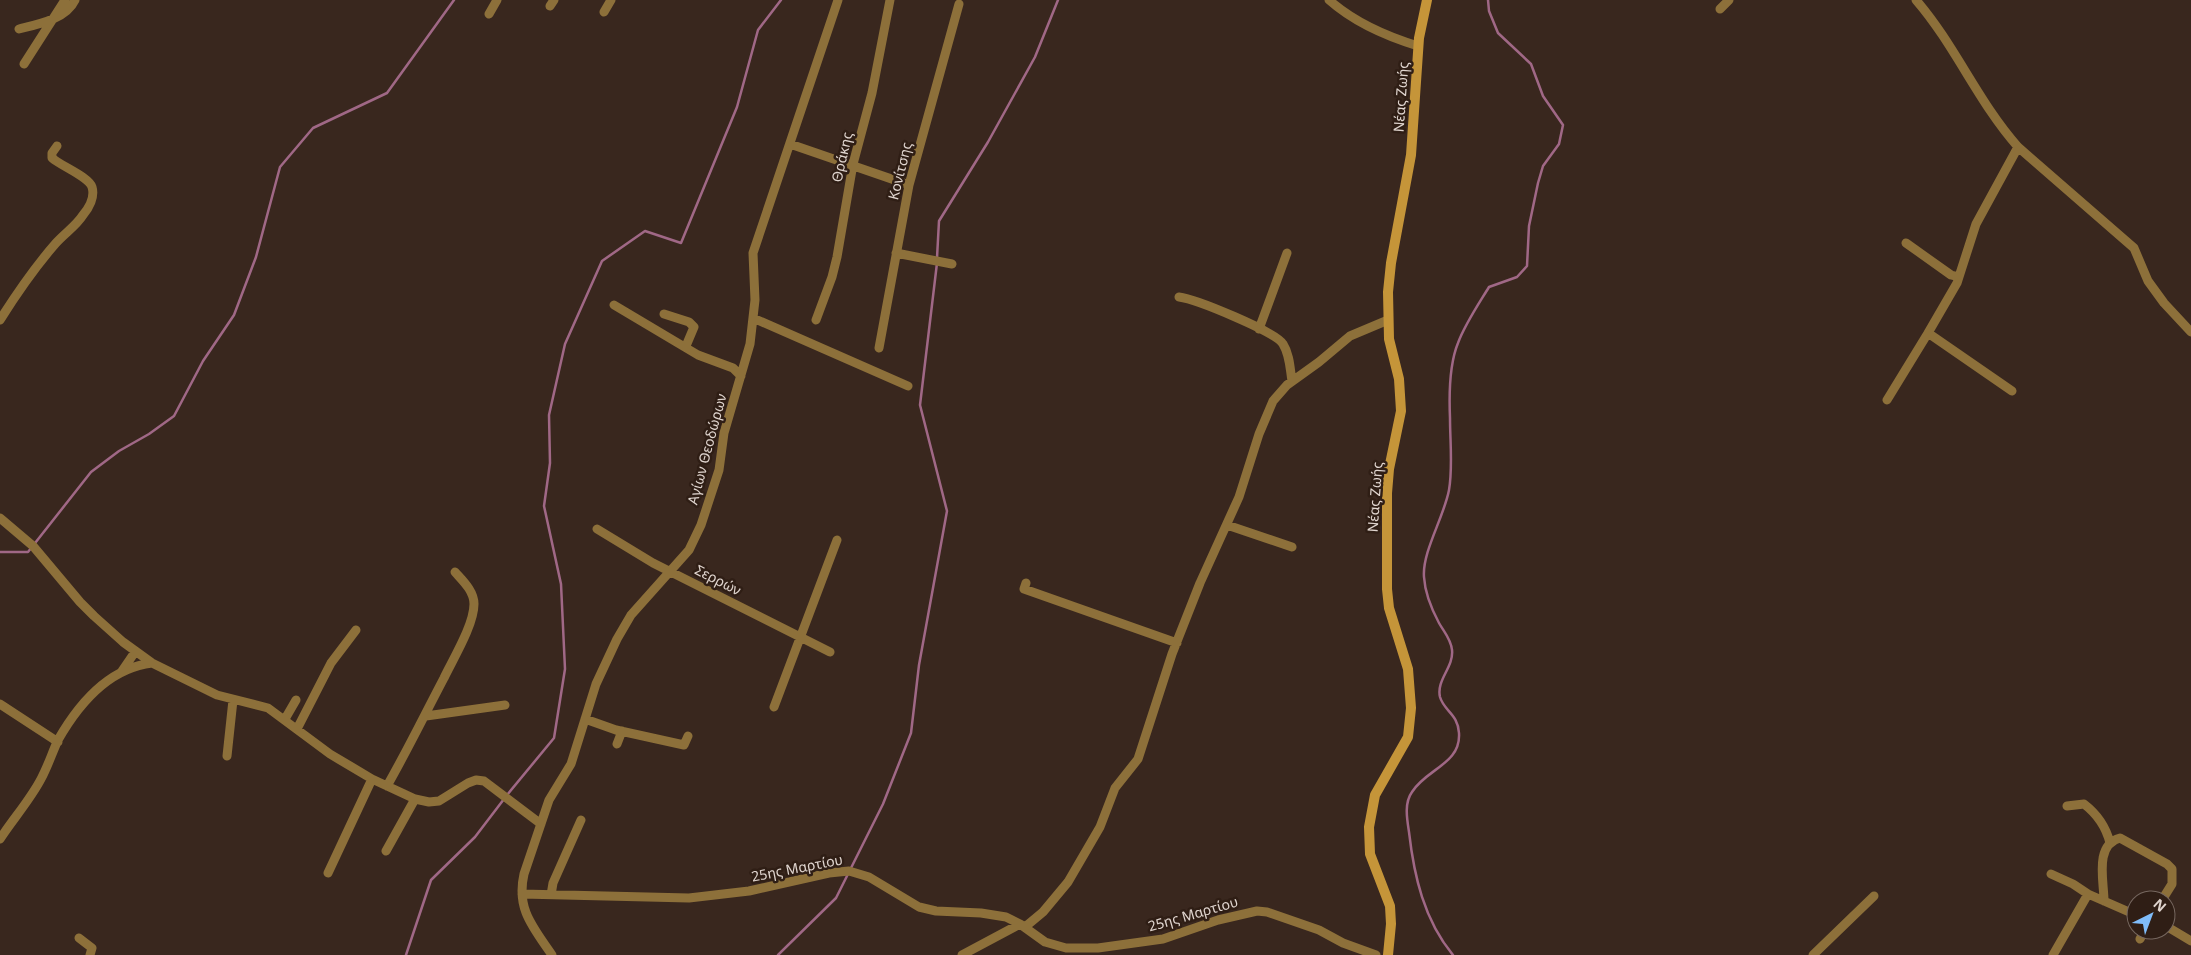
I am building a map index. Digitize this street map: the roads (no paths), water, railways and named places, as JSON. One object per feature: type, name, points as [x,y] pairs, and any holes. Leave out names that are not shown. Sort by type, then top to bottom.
[{"type":"street","points":[[24,64],[65,0]]},
{"type":"street","points":[[19,29],[64,14],[76,0]]},
{"type":"street","points":[[489,14],[497,0]]},
{"type":"street","points":[[604,12],[611,0]]},
{"type":"street","name":"Αγίων Θεοδώρων","points":[[552,955],[523,908],[524,874],[549,800],[571,764],[596,684],[624,626],[689,550],[701,525],[719,470],[724,433],[750,344],[756,290],[753,253],[838,0]]},
{"type":"street","name":"Θράκης","points":[[816,320],[835,264],[853,164],[872,93],[890,0]]},
{"type":"street","points":[[1329,0],[1364,25],[1418,46]]},
{"type":"street","name":"Νέας Ζωής","points":[[1388,955],[1391,924],[1390,906],[1370,854],[1369,826],[1375,795],[1408,737],[1411,708],[1408,669],[1389,608],[1387,589],[1387,494],[1389,469],[1402,411],[1400,387],[1388,320],[1391,263],[1411,155],[1418,46],[1427,0]]},
{"type":"street","points":[[1720,8],[1730,0]]},
{"type":"street","points":[[1916,0],[1942,33],[1997,121],[2018,147],[2134,248],[2148,280],[2191,332]]},
{"type":"street","name":"Κονίτσης","points":[[879,348],[909,185],[959,4]]},
{"type":"street","points":[[790,144],[853,164],[909,185]]},
{"type":"street","points":[[0,320],[31,274],[84,215],[91,202],[93,194],[92,185],[86,179],[52,158],[52,153],[58,146]]},
{"type":"street","points":[[1887,400],[1928,333],[1959,277],[1976,224],[2018,147]]},
{"type":"street","points":[[1906,243],[1951,275],[1959,277]]},
{"type":"street","points":[[1259,329],[1287,252]]},
{"type":"street","points":[[896,253],[952,264]]},
{"type":"street","points":[[1179,297],[1189,298],[1274,335],[1282,342],[1288,354],[1292,381]]},
{"type":"street","points":[[614,305],[686,346],[698,355],[733,368],[742,376]]},
{"type":"street","points":[[664,314],[683,320],[694,327],[686,346]]},
{"type":"street","points":[[753,318],[908,386]]},
{"type":"street","points":[[962,955],[1023,926],[1042,912],[1068,882],[1100,827],[1115,788],[1138,758],[1177,643],[1200,583],[1239,497],[1267,413],[1279,392],[1350,336],[1388,320]]},
{"type":"street","points":[[1928,333],[2012,391]]},
{"type":"street","points":[[0,518],[33,546],[80,602],[135,652],[152,663],[204,689],[233,700],[268,708],[330,754],[372,779],[415,799],[439,802],[468,783],[476,780],[484,781],[541,824]]},
{"type":"street","points":[[1227,525],[1292,547]]},
{"type":"street","name":"Σερρών","points":[[597,528],[633,552],[670,572],[830,652]]},
{"type":"street","points":[[774,707],[838,540]]},
{"type":"street","points":[[388,786],[426,716],[474,611],[474,601],[471,593],[455,572]]},
{"type":"street","points":[[1026,583],[1024,589],[1177,643]]},
{"type":"street","points":[[297,729],[331,663],[356,630]]},
{"type":"street","points":[[0,839],[41,779],[58,742],[83,704],[97,690],[122,671],[135,652]]},
{"type":"street","points":[[122,671],[152,663]]},
{"type":"street","points":[[227,756],[233,700]]},
{"type":"street","points":[[285,719],[296,700]]},
{"type":"street","points":[[0,704],[58,742]]},
{"type":"street","points":[[426,716],[505,706]]},
{"type":"street","points":[[585,719],[622,731],[684,745],[688,736]]},
{"type":"street","points":[[617,744],[622,731]]},
{"type":"street","points":[[328,873],[372,779]]},
{"type":"street","points":[[386,851],[415,799]]},
{"type":"street","points":[[2067,806],[2084,804],[2088,807],[2104,825],[2110,843]]},
{"type":"street","points":[[551,895],[554,883],[580,820]]},
{"type":"street","points":[[2104,901],[2103,856],[2110,843],[2120,838],[2167,864],[2172,869],[2172,884],[2168,890]]},
{"type":"street","name":"25ης Μαρτίου","points":[[522,894],[697,898],[749,891],[829,873],[850,871],[869,877],[919,907],[936,911],[994,914],[1023,926],[1045,942],[1066,948],[1098,948],[1164,939],[1218,920],[1257,911],[1267,912],[1319,930],[1376,955]]},
{"type":"street","points":[[2051,874],[2073,884],[2088,894],[2126,911]]},
{"type":"street","points":[[2053,955],[2088,894]]},
{"type":"street","points":[[1813,955],[1874,896]]},
{"type":"street","points":[[2176,932],[2191,941]]},
{"type":"street","points":[[79,938],[92,948],[90,955]]},
{"type":"waterway","points":[[0,552],[28,552],[91,472],[119,451],[149,434],[174,416],[203,361],[234,315],[256,257],[280,167],[313,128],[387,93],[454,0]]},
{"type":"waterway","points":[[507,795],[554,738],[565,669],[561,584],[544,506],[550,463],[549,415],[565,344],[602,261],[645,231],[681,243],[737,107],[758,30],[781,0]]},
{"type":"waterway","points":[[937,258],[939,221],[988,142],[1035,57],[1058,0]]},
{"type":"waterway","points":[[1453,955],[1435,927],[1422,897],[1417,881],[1407,817],[1409,796],[1418,784],[1449,759],[1458,743],[1459,733],[1454,717],[1440,697],[1440,685],[1450,662],[1452,650],[1449,639],[1433,612],[1429,601],[1424,567],[1449,490],[1451,463],[1450,390],[1451,370],[1455,352],[1464,329],[1489,287],[1517,277],[1527,266],[1529,226],[1538,183],[1543,166],[1559,144],[1563,125],[1543,96],[1531,64],[1498,33],[1489,11],[1488,0]]},
{"type":"waterway","points":[[778,955],[836,898],[883,804],[911,733],[919,665],[947,511],[920,405],[937,263]]},
{"type":"waterway","points":[[406,955],[431,880],[475,837],[504,799]]}]
